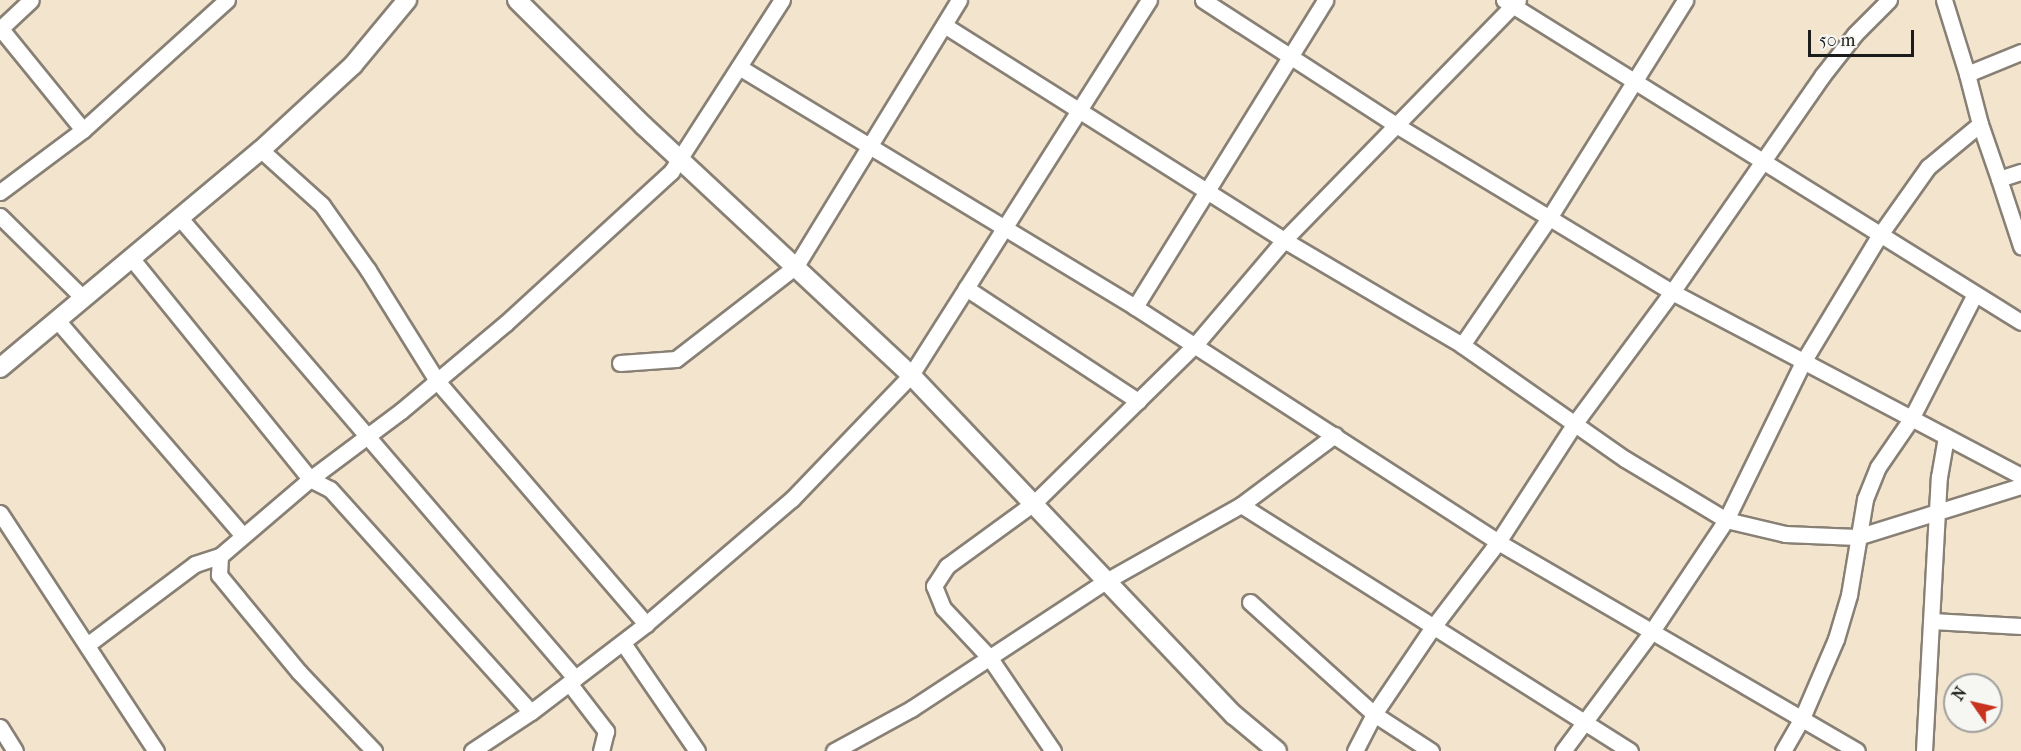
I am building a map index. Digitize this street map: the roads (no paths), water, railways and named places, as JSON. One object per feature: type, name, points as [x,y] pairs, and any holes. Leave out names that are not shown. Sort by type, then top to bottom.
[{"type":"street","points":[[31,0],[0,29],[83,130]]},
{"type":"street","points":[[0,192],[83,130],[227,0]]},
{"type":"street","points":[[0,368],[82,297],[132,259],[261,150],[353,65],[407,0]]},
{"type":"street","points":[[518,0],[680,160],[911,375],[1035,502],[1106,581],[1234,715],[1277,751]]},
{"type":"street","points":[[87,645],[195,564],[220,556],[310,478],[437,381],[613,227],[680,160],[782,0]]},
{"type":"street","points":[[620,363],[676,359],[796,266],[870,150],[959,0]]},
{"type":"street","points":[[472,751],[531,712],[623,643],[792,499],[911,375],[1077,110],[1149,0]]},
{"type":"street","points":[[1203,0],[1396,125],[1672,292],[2021,477]]},
{"type":"street","points":[[1135,307],[1292,57],[1325,0]]},
{"type":"street","points":[[1462,345],[1549,218],[1684,0]]},
{"type":"street","points":[[1355,751],[1374,714],[1433,627],[1498,542],[1575,423],[1672,292],[1873,5],[1889,0]]},
{"type":"street","points":[[1944,0],[1980,124],[2021,246]]},
{"type":"street","points":[[1053,751],[989,657],[943,608],[934,586],[947,566],[1035,502],[1195,345],[1284,240],[1512,2],[1634,82],[1766,160],[1879,236],[2021,322]]},
{"type":"street","points":[[944,25],[1284,240],[1462,345],[1662,483],[1726,520],[1785,534],[1857,537],[2021,486]]},
{"type":"street","points":[[1967,74],[2021,52]]},
{"type":"street","points":[[739,67],[870,150],[1005,227],[1135,307],[1498,542],[1857,751]]},
{"type":"street","points":[[1563,751],[1652,631],[1726,520],[1803,362],[1879,236],[1928,167],[1980,124]]},
{"type":"street","points":[[261,150],[321,205],[368,270],[437,381],[646,624]]},
{"type":"street","points":[[1998,179],[2021,172]]},
{"type":"street","points":[[0,216],[82,297]]},
{"type":"street","points":[[179,217],[572,681],[606,731],[601,751]]},
{"type":"street","points":[[132,259],[310,478],[330,489],[531,712]]},
{"type":"street","points":[[966,288],[1138,401]]},
{"type":"street","points":[[1782,751],[1802,718],[1836,639],[1849,595],[1865,499],[1878,467],[1911,419],[1975,294]]},
{"type":"street","points":[[56,320],[243,536]]},
{"type":"street","points":[[834,751],[910,709],[1106,581],[1240,505],[1335,435]]},
{"type":"street","points":[[1924,751],[1946,437]]},
{"type":"street","points":[[1240,505],[1630,751]]},
{"type":"street","points":[[0,513],[156,751]]},
{"type":"street","points":[[220,556],[219,574],[299,672],[374,751]]},
{"type":"street","points":[[1250,602],[1374,714],[1431,751]]},
{"type":"street","points":[[1932,621],[2021,626]]},
{"type":"street","points":[[623,643],[697,751]]},
{"type":"street","points":[[0,727],[15,751]]}]
